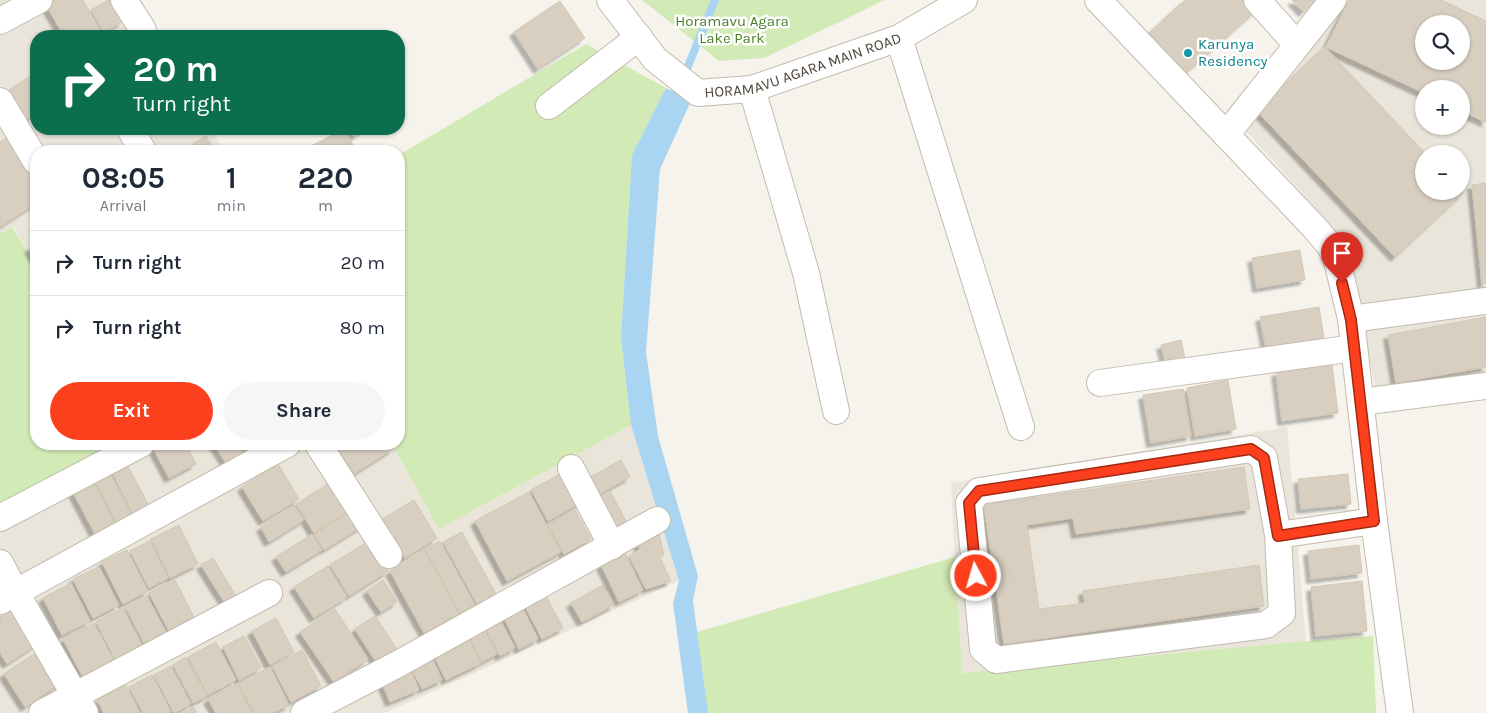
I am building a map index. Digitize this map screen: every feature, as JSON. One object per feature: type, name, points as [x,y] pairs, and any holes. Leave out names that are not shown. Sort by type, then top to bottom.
[{"type":"street","points":[[0,21],[39,0]]},
{"type":"street","points":[[124,0],[143,30]]},
{"type":"street","name":"HORAMAVU AGARA MAIN ROAD","points":[[610,0],[655,59],[689,86],[752,89],[899,38],[964,0]]},
{"type":"street","points":[[1098,0],[1314,227],[1330,247],[1338,265],[1351,320],[1374,521],[1400,713]]},
{"type":"street","points":[[1256,0],[1290,37]]},
{"type":"street","points":[[1226,135],[1333,0]]},
{"type":"street","points":[[548,106],[638,37]]},
{"type":"street","points":[[899,38],[1021,427]]},
{"type":"street","points":[[752,89],[806,273],[836,411]]},
{"type":"street","points":[[0,101],[30,151]]},
{"type":"street","points":[[1351,320],[1486,301]]},
{"type":"street","points":[[1100,383],[1354,348]]},
{"type":"street","points":[[1361,402],[1486,386]]},
{"type":"street","points":[[1251,449],[1264,458],[1278,536],[1282,614],[1266,625],[996,660],[983,649],[969,503],[979,491],[1251,449]]},
{"type":"street","points":[[0,518],[129,450]]},
{"type":"street","points":[[8,597],[276,450]]},
{"type":"street","points":[[322,450],[389,555]]},
{"type":"street","points":[[571,468],[612,546]]},
{"type":"street","points":[[304,713],[398,664],[657,520]]},
{"type":"street","points":[[1278,536],[1374,521]]},
{"type":"street","points":[[0,563],[8,597],[80,704]]},
{"type":"street","points":[[42,713],[80,704],[269,593]]},
{"type":"shaded area","points":[[0,0],[127,0],[147,30],[30,30],[30,135],[214,135],[221,145],[30,145],[30,257],[13,227],[0,234]]},
{"type":"shaded area","points":[[1318,0],[1486,0],[1486,396],[1379,410],[1349,245],[1227,110]]},
{"type":"shaded area","points":[[631,425],[679,581],[385,713],[0,713],[0,513],[110,450],[395,450],[439,529]]},
{"type":"shaded area","points":[[1287,427],[1306,641],[961,673],[951,483]]},
{"type":"green space","name":"Horamavu Agara Lake Park","points":[[642,0],[885,0],[764,58],[719,61]]},
{"type":"green space","points":[[586,44],[666,88],[632,156],[621,338],[631,425],[439,529],[395,450],[405,450],[405,151]]},
{"type":"green space","points":[[12,227],[30,257],[30,450],[110,450],[0,513],[0,234]]},
{"type":"green space","points":[[955,557],[962,673],[1373,636],[1376,713],[707,713],[697,632]]},
{"type":"water","points":[[666,88],[691,101],[660,169],[646,352],[658,436],[698,576],[693,601],[708,713],[688,713],[673,603],[679,581],[631,425],[621,338],[632,155]]},
{"type":"building","points":[[54,0],[83,0],[100,30],[61,30],[46,5]]},
{"type":"building","points":[[111,0],[123,21],[109,30],[102,30],[91,10]]},
{"type":"building","name":"Karunya Residency","points":[[1185,0],[1249,0],[1258,9],[1186,73],[1149,33]]},
{"type":"building","points":[[1292,0],[1316,0],[1303,12]]},
{"type":"building","points":[[1349,0],[1441,0],[1486,21],[1486,122],[1470,115],[1470,80],[1415,80],[1415,89],[1326,47]]},
{"type":"building","points":[[560,1],[585,38],[538,69],[514,32]]},
{"type":"building","points":[[1325,47],[1418,145],[1415,145],[1415,200],[1456,200],[1395,257],[1257,111]]},
{"type":"building","points":[[30,77],[30,117],[27,119],[9,90]]},
{"type":"building","points":[[333,135],[348,135],[353,145],[313,145]]},
{"type":"building","points":[[206,136],[211,145],[192,145]]},
{"type":"building","points":[[8,137],[30,171],[30,207],[0,227],[0,142]]},
{"type":"building","points":[[1486,183],[1486,283],[1482,284],[1472,185]]},
{"type":"building","points":[[1300,250],[1305,280],[1257,288],[1252,258]]},
{"type":"building","points":[[1319,307],[1324,338],[1266,348],[1260,317]]},
{"type":"building","points":[[1486,317],[1486,367],[1396,383],[1388,335]]},
{"type":"building","points":[[1181,340],[1186,363],[1167,368],[1161,345]]},
{"type":"building","points":[[1332,364],[1338,413],[1282,421],[1276,372]]},
{"type":"building","points":[[1228,380],[1236,429],[1195,436],[1187,388]]},
{"type":"building","points":[[1183,389],[1191,436],[1151,443],[1143,395]]},
{"type":"building","points":[[154,450],[189,450],[196,464],[169,478]]},
{"type":"building","points":[[218,450],[241,450],[243,453],[226,463]]},
{"type":"building","points":[[339,450],[391,450],[354,474]]},
{"type":"building","points":[[621,460],[630,477],[594,497],[585,480]]},
{"type":"building","points":[[127,464],[149,506],[133,514],[112,472]]},
{"type":"building","points":[[278,464],[299,499],[263,521],[242,487]]},
{"type":"building","points":[[1244,467],[1250,509],[1076,534],[1073,518],[1027,525],[1039,609],[1085,603],[1083,591],[1259,565],[1264,606],[1004,644],[984,505]]},
{"type":"building","points":[[567,470],[584,501],[548,521],[531,490]]},
{"type":"building","points":[[110,473],[132,515],[117,523],[95,481]]},
{"type":"building","points":[[1348,474],[1351,504],[1301,509],[1298,479]]},
{"type":"building","points":[[336,479],[354,508],[314,533],[296,504]]},
{"type":"building","points":[[94,482],[115,523],[95,534],[73,492]]},
{"type":"building","points":[[610,491],[626,521],[609,530],[593,500]]},
{"type":"building","points":[[529,492],[561,552],[507,581],[475,521]]},
{"type":"building","points":[[414,500],[437,538],[405,558],[381,520]]},
{"type":"building","points":[[295,506],[304,520],[269,542],[261,527]]},
{"type":"building","points":[[354,509],[364,525],[324,550],[314,534]]},
{"type":"building","points":[[575,510],[591,539],[564,554],[548,525]]},
{"type":"building","points":[[179,525],[198,564],[170,578],[151,539]]},
{"type":"building","points":[[462,532],[496,594],[477,604],[443,542]]},
{"type":"building","points":[[659,533],[664,555],[660,558],[671,581],[646,589],[629,556],[640,549],[638,544]]},
{"type":"building","points":[[312,534],[322,550],[286,572],[276,557]]},
{"type":"building","points":[[150,541],[168,578],[149,588],[130,551]]},
{"type":"building","points":[[369,541],[388,571],[349,596],[330,565]]},
{"type":"building","points":[[440,541],[475,605],[460,613],[425,549]]},
{"type":"building","points":[[1359,545],[1362,573],[1311,579],[1308,551]]},
{"type":"building","points":[[127,550],[148,591],[123,604],[102,562]]},
{"type":"building","points":[[425,551],[459,614],[424,633],[390,571]]},
{"type":"building","points":[[625,553],[643,590],[619,602],[601,565]]},
{"type":"building","points":[[213,558],[236,596],[225,603],[201,565]]},
{"type":"building","points":[[328,566],[347,597],[314,618],[294,587]]},
{"type":"building","points":[[99,567],[119,605],[93,618],[73,579]]},
{"type":"building","points":[[175,580],[194,617],[169,631],[149,593]]},
{"type":"building","points":[[383,580],[397,602],[381,612],[367,591]]},
{"type":"building","points":[[1362,581],[1367,631],[1316,636],[1311,587]]},
{"type":"building","points":[[71,583],[90,621],[62,635],[43,598]]},
{"type":"building","points":[[603,585],[614,605],[582,622],[571,603]]},
{"type":"building","points":[[545,594],[563,628],[542,639],[524,604]]},
{"type":"building","points":[[147,596],[166,632],[144,643],[125,607]]},
{"type":"building","points":[[522,607],[538,639],[519,649],[503,616]]},
{"type":"building","points":[[123,608],[143,647],[116,661],[96,622]]},
{"type":"building","points":[[12,609],[36,645],[7,664],[0,653],[0,617]]},
{"type":"building","points":[[335,609],[368,659],[334,682],[300,632]]},
{"type":"building","points":[[375,616],[397,649],[376,662],[355,629]]},
{"type":"building","points":[[276,618],[294,652],[270,665],[252,631]]},
{"type":"building","points":[[500,619],[515,648],[500,656],[485,627]]},
{"type":"building","points":[[94,623],[114,661],[83,677],[63,639]]},
{"type":"building","points":[[484,628],[497,654],[482,662],[469,636]]},
{"type":"building","points":[[244,636],[261,668],[239,680],[223,647]]},
{"type":"building","points":[[469,639],[481,663],[446,680],[434,656]]},
{"type":"building","points":[[216,642],[236,680],[208,695],[188,657]]},
{"type":"building","points":[[40,650],[62,682],[25,707],[4,674]]},
{"type":"building","points":[[302,650],[321,686],[291,702],[272,666]]},
{"type":"building","points":[[186,657],[207,696],[193,703],[173,665]]},
{"type":"building","points":[[432,658],[442,680],[422,689],[411,667]]},
{"type":"building","points":[[171,666],[191,704],[174,713],[154,675]]},
{"type":"building","points":[[270,667],[289,705],[273,713],[254,713],[238,683]]},
{"type":"building","points":[[410,668],[419,690],[390,702],[382,683]]},
{"type":"building","points":[[152,675],[171,712],[169,713],[143,713],[129,687]]},
{"type":"building","points":[[237,684],[252,713],[216,713],[208,699]]},
{"type":"building","points":[[126,685],[140,713],[104,713],[97,700]]},
{"type":"building","points":[[194,707],[197,713],[182,713]]},
{"type":"waterway","points":[[673,103],[715,0]]},
{"type":"place","name":"Karunya Residency","points":[[1188,53]]},
{"type":"route","points":[[976,576],[969,503],[979,491],[1251,449],[1264,458],[1278,536],[1374,521],[1351,320],[1342,283]]}]
